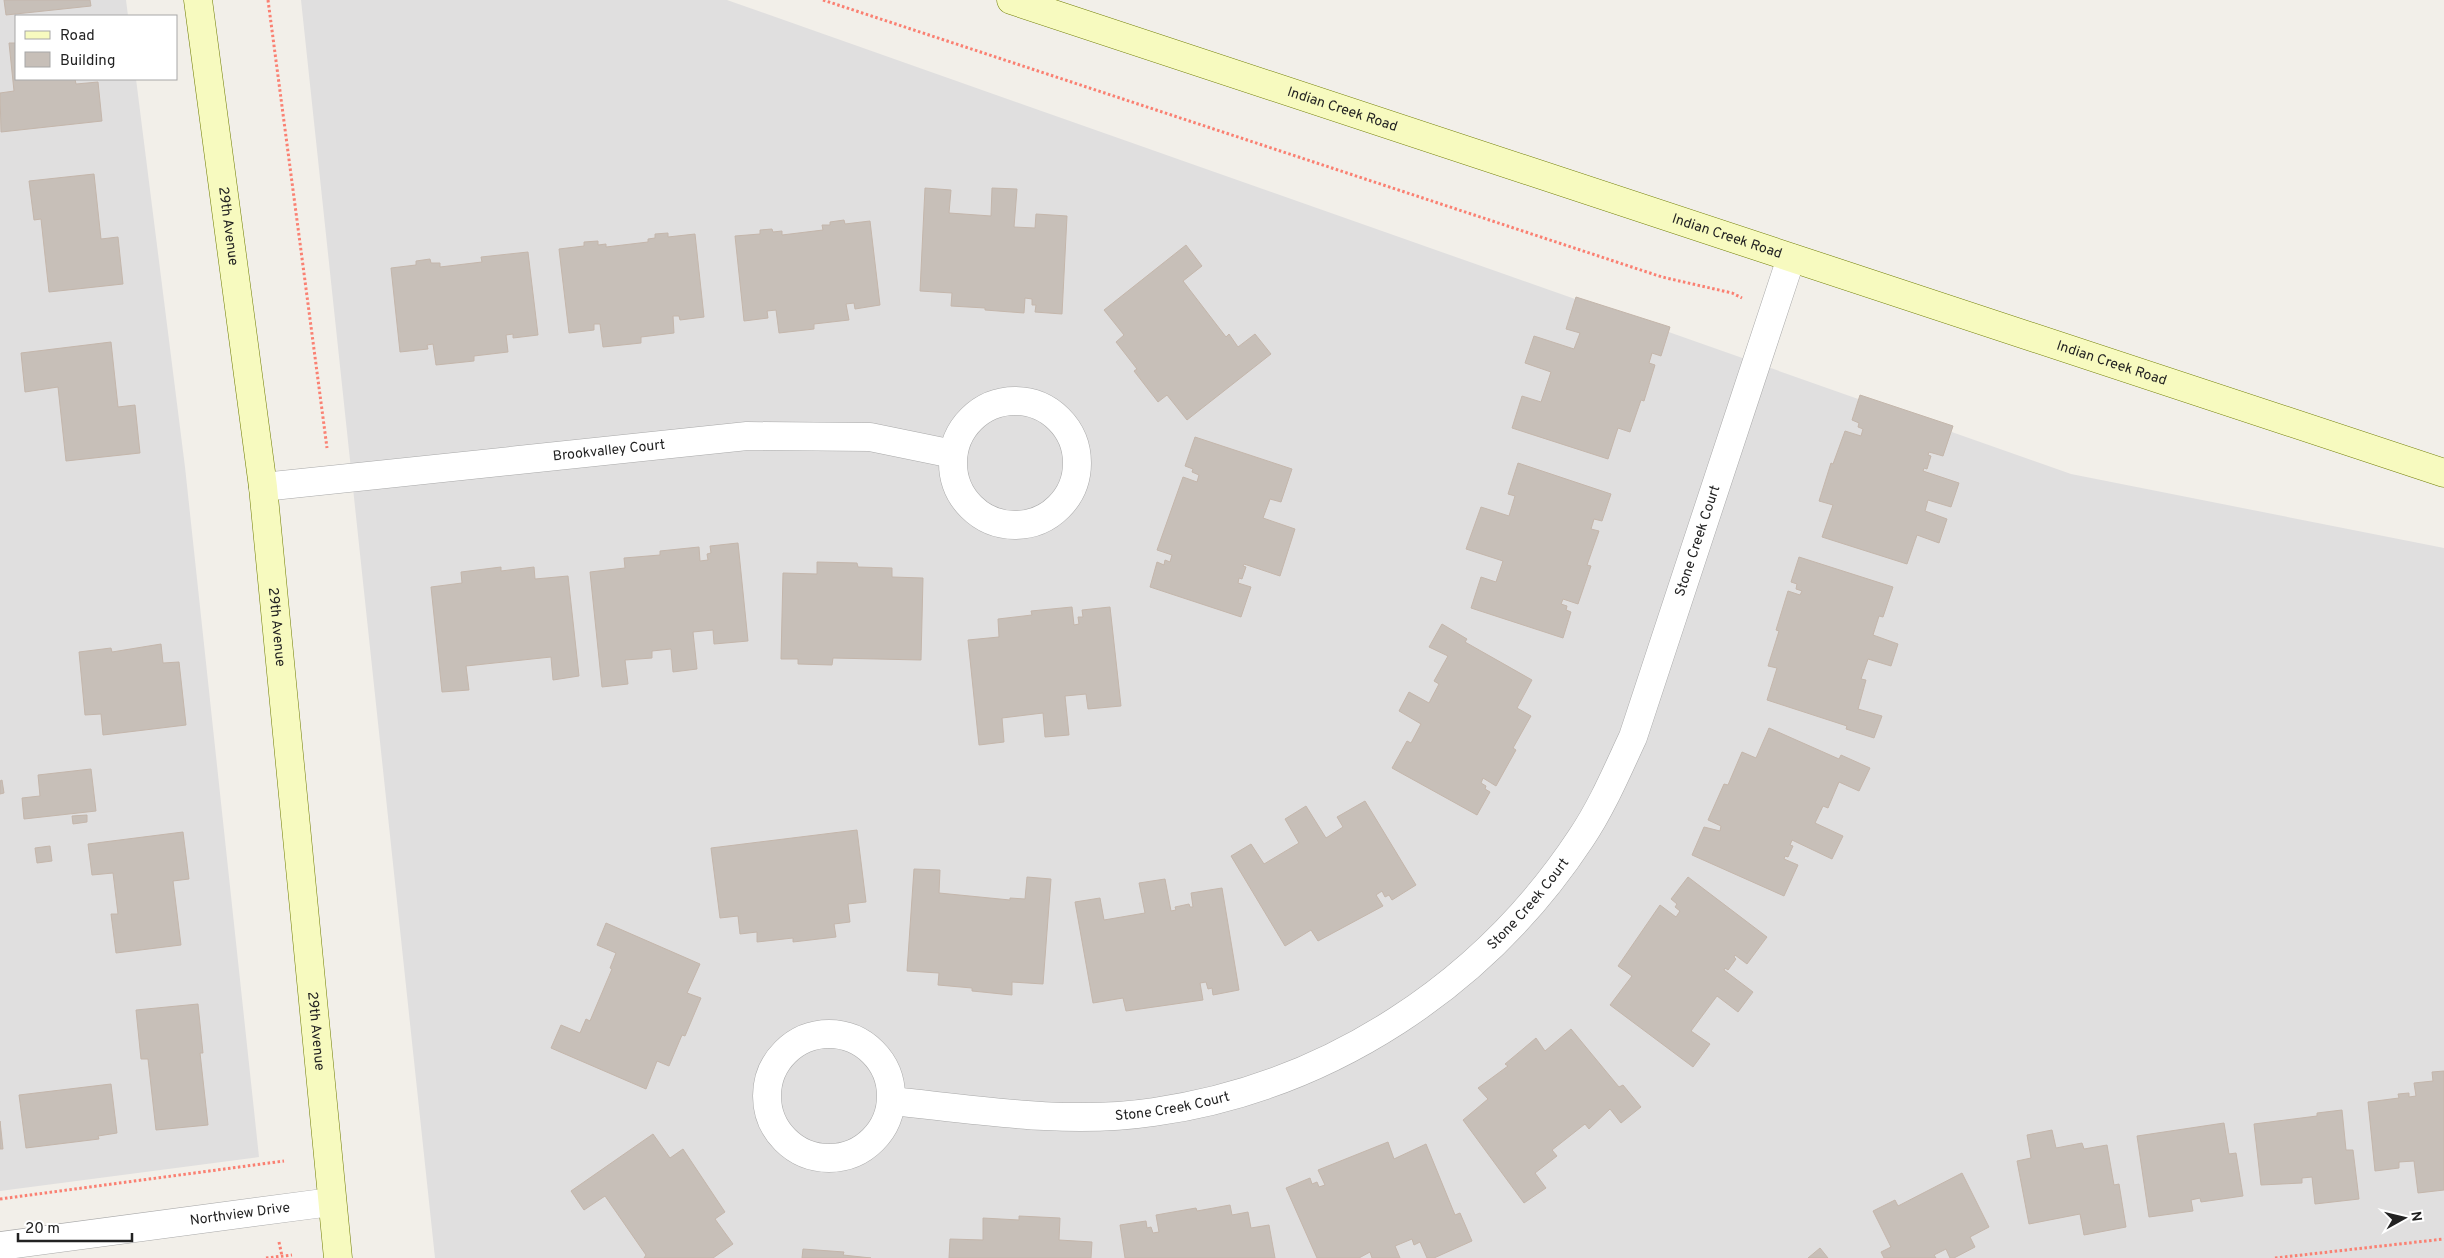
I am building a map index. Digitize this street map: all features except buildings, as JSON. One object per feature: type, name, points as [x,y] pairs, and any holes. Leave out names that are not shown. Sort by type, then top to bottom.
[{"type":"street","name":"29th Avenue","points":[[198,0],[263,487],[331,1202],[338,1258]]},
{"type":"street","name":"Indian Creek Road","points":[[1011,0],[2444,473]]},
{"type":"street","name":"Stone Creek Court","points":[[892,1101],[1027,1115],[1089,1117],[1152,1113],[1216,1100],[1280,1080],[1347,1052],[1410,1014],[1463,972],[1506,932],[1549,883],[1582,836],[1609,788],[1633,738],[1791,258]]},
{"type":"street","points":[[1007,401],[1027,402],[1046,409],[1062,421],[1072,438],[1077,458],[1075,478],[1068,496],[1053,512],[1035,522],[1014,525],[994,522],[975,511],[962,495],[954,475],[953,454],[960,435],[971,418],[988,407],[1007,401]]},
{"type":"street","name":"Brookvalley Court","points":[[263,487],[747,436],[870,437],[953,454]]},
{"type":"street","points":[[829,1033],[849,1036],[867,1046],[882,1061],[890,1081],[892,1101],[887,1122],[876,1139],[860,1151],[840,1158],[820,1158],[800,1152],[784,1140],[773,1123],[767,1103],[768,1082],[776,1063],[789,1047],[808,1036],[829,1033]]},
{"type":"street","name":"Northview Drive","points":[[0,1246],[331,1202]]},
{"type":"path","points":[[268,0],[327,449]]},
{"type":"path","points":[[823,0],[1662,277],[1732,293],[1748,301]]},
{"type":"path","points":[[0,1199],[284,1161]]},
{"type":"path","points":[[2274,1258],[2444,1239]]},
{"type":"path","points":[[278,1242],[282,1257]]},
{"type":"path","points":[[266,1258],[292,1255]]},
{"type":"shaded area","points":[[0,0],[126,0],[128,15],[15,15],[15,80],[136,80],[185,467],[259,1157],[0,1191]]},
{"type":"shaded area","points":[[301,0],[727,0],[2071,474],[2444,548],[2444,1258],[435,1258]]}]
